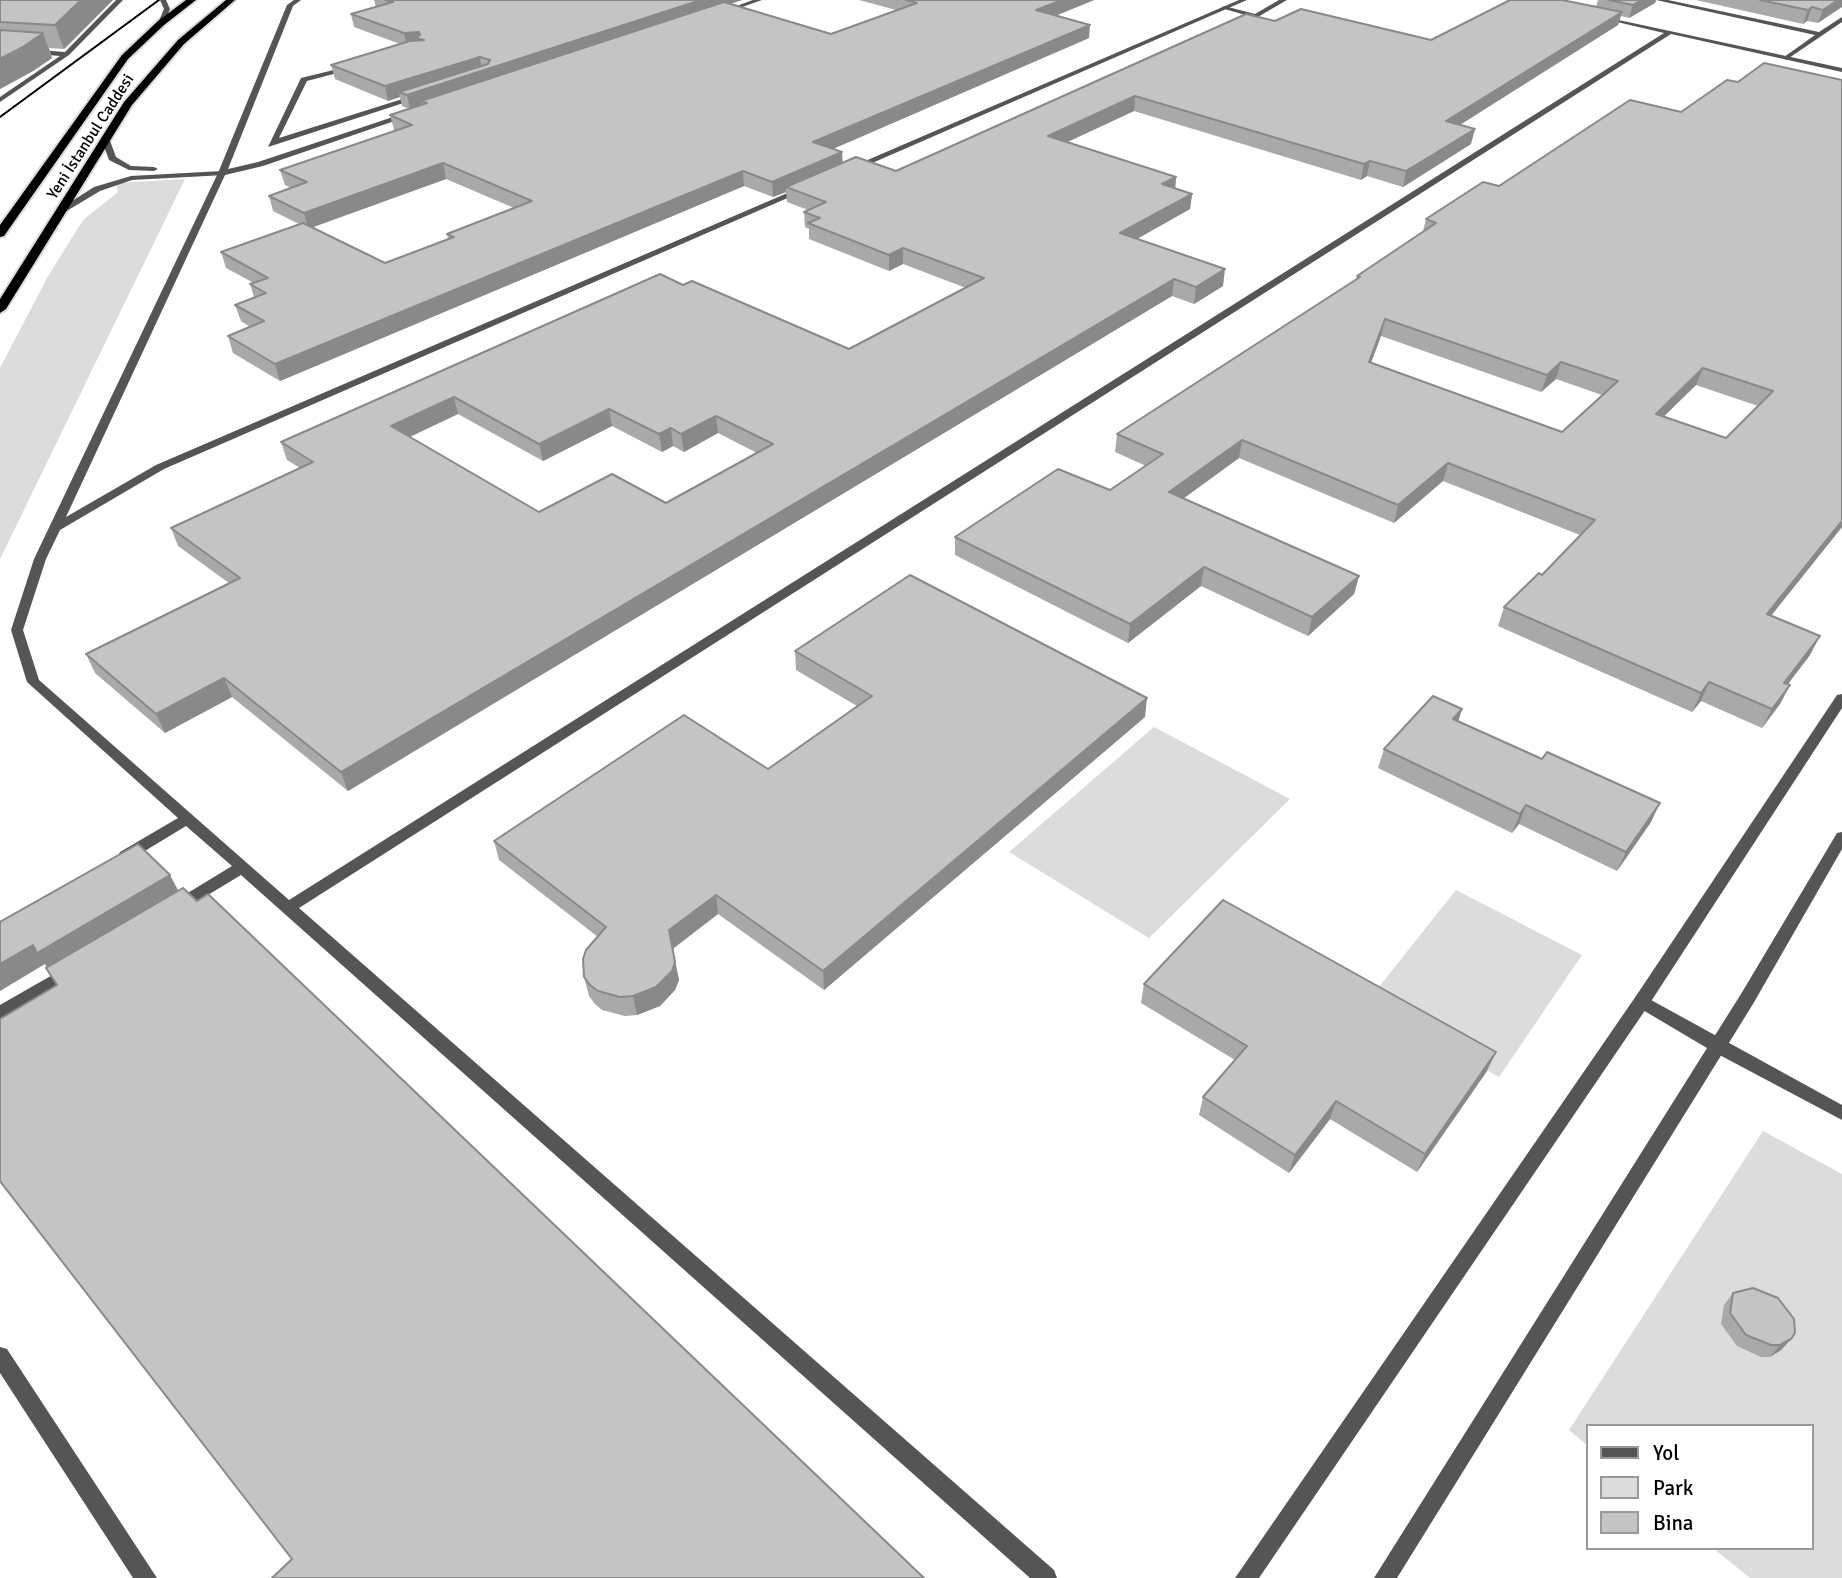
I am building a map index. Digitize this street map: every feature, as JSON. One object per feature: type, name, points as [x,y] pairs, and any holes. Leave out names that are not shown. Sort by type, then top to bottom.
[{"type":"highway","name":"Yeni İstanbul Caddesi","points":[[0,233],[125,57],[161,23],[192,0]]},
{"type":"highway","name":"Yeni İstanbul Caddesi","points":[[0,309],[128,104],[162,61],[231,0]]},
{"type":"street","points":[[0,100],[67,54],[120,0]]},
{"type":"street","points":[[161,23],[167,9],[163,0]]},
{"type":"street","points":[[298,0],[290,5],[222,173],[40,559],[17,630],[33,682],[1046,1578]]},
{"type":"street","points":[[711,16],[759,0]]},
{"type":"street","points":[[840,174],[1244,0]]},
{"type":"street","points":[[1224,8],[1256,16],[1284,0]]},
{"type":"street","points":[[1659,0],[1820,34]]},
{"type":"street","points":[[1591,15],[1842,70]]},
{"type":"street","points":[[1786,58],[1842,19]]},
{"type":"street","points":[[288,908],[1670,32]]},
{"type":"street","points":[[0,49],[67,54]]},
{"type":"street","points":[[260,164],[304,80],[355,66]]},
{"type":"street","points":[[273,142],[433,92]]},
{"type":"street","points":[[62,210],[97,189],[131,178],[222,173],[260,164],[415,113]]},
{"type":"street","points":[[105,138],[112,158],[129,168],[199,169],[222,173]]},
{"type":"street","points":[[54,528],[160,467],[814,185]]},
{"type":"street","points":[[1246,1578],[1642,1001],[1842,698]]},
{"type":"street","points":[[117,860],[187,819]]},
{"type":"street","points":[[1385,1578],[1717,1046],[1842,837]]},
{"type":"street","points":[[162,916],[242,867]]},
{"type":"street","points":[[0,1013],[81,964]]},
{"type":"street","points":[[1642,1001],[1717,1046],[1842,1113]]},
{"type":"street","points":[[0,1356],[146,1578]]},
{"type":"green space","points":[[185,179],[0,559],[0,368],[47,278],[83,220],[118,192],[116,183]]},
{"type":"green space","points":[[1154,727],[1290,799],[1149,938],[1009,852]]},
{"type":"green space","points":[[1456,890],[1582,955],[1499,1077],[1367,1002]]},
{"type":"green space","points":[[1763,1131],[1842,1174],[1842,1578],[1750,1578],[1715,1550],[1814,1550],[1814,1424],[1587,1424],[1587,1445],[1569,1430]]},
{"type":"building","points":[[0,0],[81,0],[55,25],[0,22]]},
{"type":"building","points":[[385,0],[701,0],[407,95],[399,92],[488,64],[490,60],[480,57],[385,86],[331,65],[410,41],[424,40],[416,38],[420,35],[419,32],[404,33],[351,14],[393,2]]},
{"type":"building","points":[[906,0],[1062,0],[1036,10],[1090,25],[813,142],[842,152],[772,182],[743,171],[275,364],[228,336],[264,321],[235,305],[266,293],[250,284],[268,278],[221,252],[303,223],[385,263],[454,237],[447,234],[532,201],[443,163],[304,213],[269,196],[307,182],[280,170],[412,125],[390,115],[427,103],[421,101],[724,2],[831,34],[917,3]]},
{"type":"building","points":[[1510,0],[1562,0],[1622,12],[1446,121],[1475,129],[1406,171],[1370,161],[1364,164],[1135,96],[1048,136],[1176,177],[1162,184],[1192,194],[1120,233],[1225,269],[1196,287],[1174,279],[341,772],[224,678],[156,714],[86,654],[240,578],[171,528],[313,462],[281,442],[660,274],[683,285],[692,281],[849,349],[984,278],[903,248],[889,255],[808,223],[820,218],[804,212],[826,202],[786,187],[856,157],[896,171],[1246,14],[1275,21],[1301,9],[1431,40]],"holes":[[[454,397],[539,444],[609,409],[659,434],[671,428],[681,434],[716,416],[773,444],[666,503],[612,474],[539,512],[391,426]]]},
{"type":"building","points":[[1609,0],[1642,0],[1633,5]]},
{"type":"building","points":[[1760,0],[1838,0],[1823,10],[1812,7],[1808,10]]},
{"type":"building","points":[[0,30],[43,33],[0,59]]},
{"type":"building","points":[[1764,63],[1842,80],[1842,521],[1767,614],[1820,636],[1784,683],[1790,685],[1772,709],[1709,682],[1701,693],[1504,607],[1539,573],[1542,575],[1595,520],[1448,463],[1398,505],[1242,440],[1169,492],[1359,576],[1312,617],[1204,567],[1130,624],[955,537],[1058,469],[1110,490],[1163,454],[1117,434],[1360,277],[1357,276],[1436,223],[1426,219],[1483,182],[1499,186],[1630,100],[1681,112],[1727,80],[1738,82]],"holes":[[[1385,319],[1547,375],[1561,362],[1618,381],[1562,432],[1369,362]],[[1703,368],[1773,391],[1726,438],[1656,414]]]},
{"type":"building","points":[[910,575],[1147,698],[823,971],[716,895],[669,930],[675,962],[672,971],[656,987],[633,996],[620,997],[598,991],[590,985],[584,977],[583,959],[586,950],[606,927],[494,841],[684,715],[768,769],[872,696],[795,651]]},
{"type":"building","points":[[1433,696],[1462,709],[1453,719],[1542,759],[1547,752],[1660,803],[1626,852],[1526,805],[1520,814],[1384,749]]},
{"type":"building","points":[[138,844],[170,875],[37,953],[33,945],[0,964],[0,922]]},
{"type":"building","points":[[183,888],[197,901],[208,894],[924,1578],[272,1578],[292,1559],[0,1181],[0,1019],[57,985],[46,968]]},
{"type":"building","points":[[1223,900],[1496,1052],[1425,1154],[1336,1101],[1295,1155],[1203,1097],[1247,1046],[1144,984]]},
{"type":"building","points":[[1753,1288],[1778,1298],[1794,1319],[1795,1333],[1791,1339],[1780,1345],[1771,1345],[1746,1335],[1730,1313],[1733,1293]]},
{"type":"tram line","points":[[0,117],[159,0]]}]
